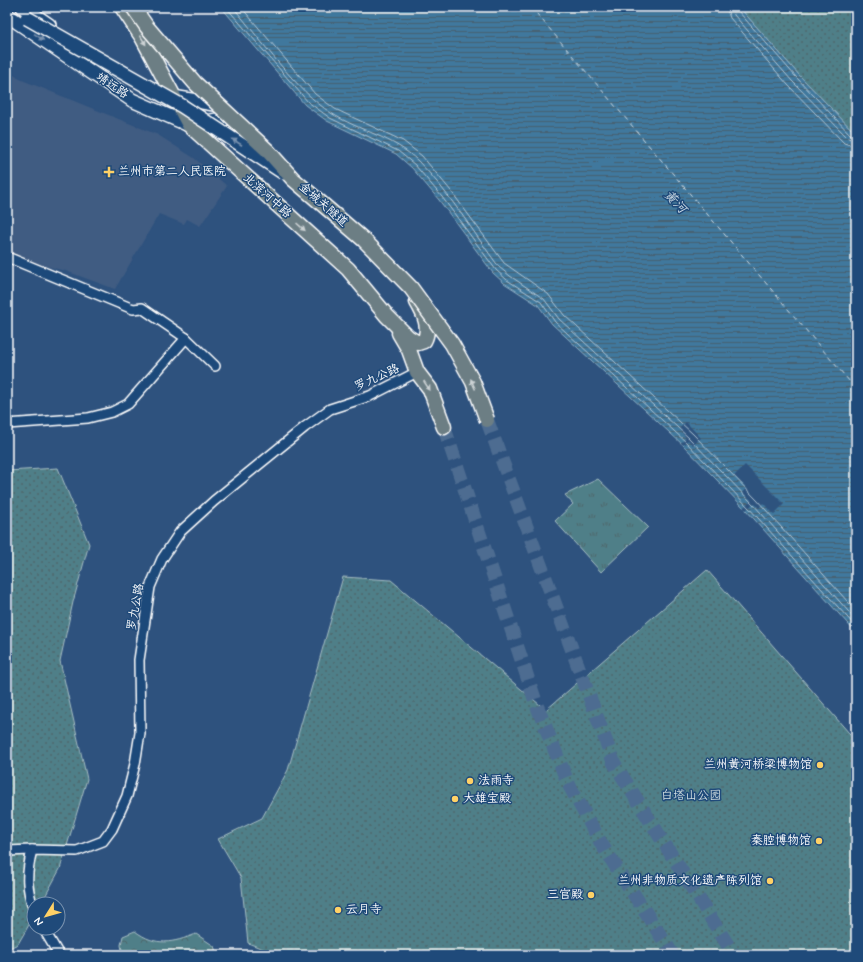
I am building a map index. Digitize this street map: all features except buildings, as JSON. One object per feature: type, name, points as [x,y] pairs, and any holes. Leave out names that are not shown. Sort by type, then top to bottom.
[{"type":"main road","points":[[9,7],[25,13],[182,106],[293,179]]},
{"type":"main road","name":"北滨河中路","points":[[122,7],[142,37],[173,97],[190,125],[348,270],[387,316]]},
{"type":"main road","name":"金城关隧道","points":[[133,7],[147,27],[195,83],[267,150],[293,179],[364,240],[411,288],[452,344],[473,382],[488,420]]},
{"type":"main road","points":[[136,7],[150,28],[214,104],[228,118],[286,172],[398,267],[423,312],[428,330],[427,336],[424,341],[418,343],[408,337],[387,316]]},
{"type":"main road","name":"靖远路","points":[[25,13],[87,51],[173,97],[214,104]]},
{"type":"main road","name":"靖远路","points":[[7,15],[132,100],[190,125]]},
{"type":"main road","points":[[190,125],[228,118]]},
{"type":"main road","points":[[387,316],[409,350],[417,372],[430,390],[444,427]]},
{"type":"street","points":[[7,257],[133,309],[142,308],[186,338],[215,366]]},
{"type":"street","points":[[7,424],[88,418],[112,412],[128,404],[186,338]]},
{"type":"street","name":"罗九公路","points":[[7,851],[77,851],[103,841],[112,829],[127,796],[135,764],[140,733],[139,660],[150,587],[162,559],[180,532],[214,501],[305,427],[330,409],[370,396],[417,372]]},
{"type":"street","points":[[29,896],[27,871],[32,850]]},
{"type":"street","points":[[48,936],[59,955]]},
{"type":"shaded area","name":"兰州市第二人民医院","points":[[7,71],[22,80],[158,135],[194,158],[227,186],[200,226],[187,219],[184,224],[159,214],[115,289],[66,271],[7,257]]},
{"type":"green space","points":[[739,7],[856,7],[856,134],[799,75]]},
{"type":"green space","points":[[58,468],[89,544],[73,602],[60,661],[87,779],[60,869],[45,896],[26,896],[26,930],[18,944],[7,949],[7,471]]},
{"type":"green space","points":[[598,479],[648,527],[601,572],[555,521],[573,504],[565,495]]},
{"type":"green space","name":"白塔山公园","points":[[707,570],[856,741],[856,955],[278,955],[248,943],[241,878],[218,839],[262,818],[288,770],[343,577],[391,580],[546,710]]},
{"type":"green space","points":[[135,931],[150,939],[165,942],[180,940],[196,934],[214,946],[217,955],[123,955],[121,945],[123,936]]},
{"type":"water","name":"黄河","points":[[221,7],[739,7],[799,75],[856,134],[856,633],[746,510],[683,445],[552,324],[538,305],[504,283],[493,273],[439,200],[412,168],[396,154],[327,121],[305,105]]},
{"type":"pier","points":[[686,422],[701,438],[693,445],[688,440],[683,445],[681,443],[686,438],[679,429]]},
{"type":"pier","points":[[745,465],[784,504],[774,514],[763,503],[759,508],[754,503],[746,510],[743,508],[751,500],[743,493],[747,488],[734,476]]},
{"type":"ferry route","points":[[531,7],[856,389]]},
{"type":"tunnel","points":[[487,420],[614,763],[734,955]]},
{"type":"tunnel","points":[[444,427],[537,706],[568,783],[602,845],[673,955]]},
{"type":"place","name":"兰州市第二人民医院","points":[[109,172]]},
{"type":"place","name":"兰州黄河桥梁博物馆","points":[[820,765]]},
{"type":"place","name":"法雨寺","points":[[470,781]]},
{"type":"place","name":"大雄宝殿","points":[[455,799]]},
{"type":"place","name":"秦腔博物馆","points":[[819,841]]},
{"type":"place","name":"兰州非物质文化遗产陈列馆","points":[[770,881]]},
{"type":"place","name":"三官殿","points":[[591,895]]},
{"type":"place","name":"云月寺","points":[[338,910]]}]
